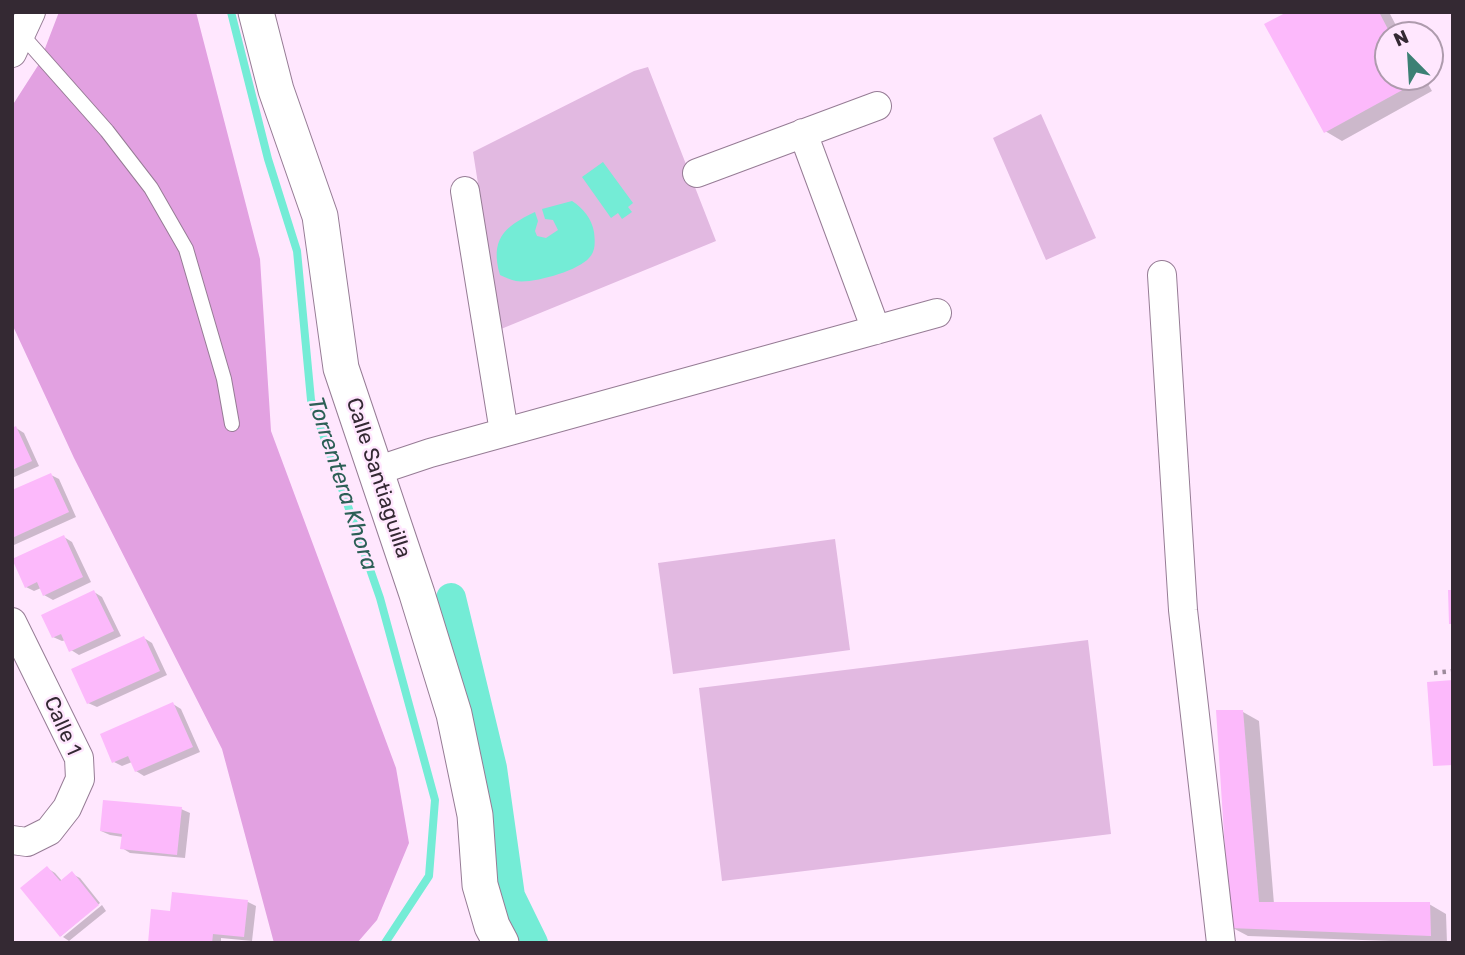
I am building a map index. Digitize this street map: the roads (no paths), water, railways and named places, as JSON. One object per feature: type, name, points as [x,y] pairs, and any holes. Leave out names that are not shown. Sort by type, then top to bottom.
[{"type":"street","name":"Calle Santiaguilla","points":[[256,12],[276,90],[320,216],[341,368],[454,714],[475,815],[480,886],[492,926],[501,943]]},
{"type":"street","points":[[696,173],[877,106]]},
{"type":"street","points":[[803,133],[876,330]]},
{"type":"street","points":[[465,191],[504,432]]},
{"type":"street","points":[[1162,275],[1184,610],[1221,943]]},
{"type":"street","points":[[376,471],[504,432],[937,313]]},
{"type":"street","name":"Calle 1","points":[[12,622],[79,758],[80,779],[67,807],[49,831],[27,842],[12,840]]},
{"type":"lane","points":[[22,33],[107,131],[151,188],[186,249],[225,379],[232,424]]},
{"type":"waterway","name":"Torrentera Khora","points":[[231,12],[268,159],[297,251],[311,400],[380,598],[435,800],[429,876],[385,943]]},
{"type":"waterway","points":[[451,598],[492,768],[510,896],[533,943]]}]
